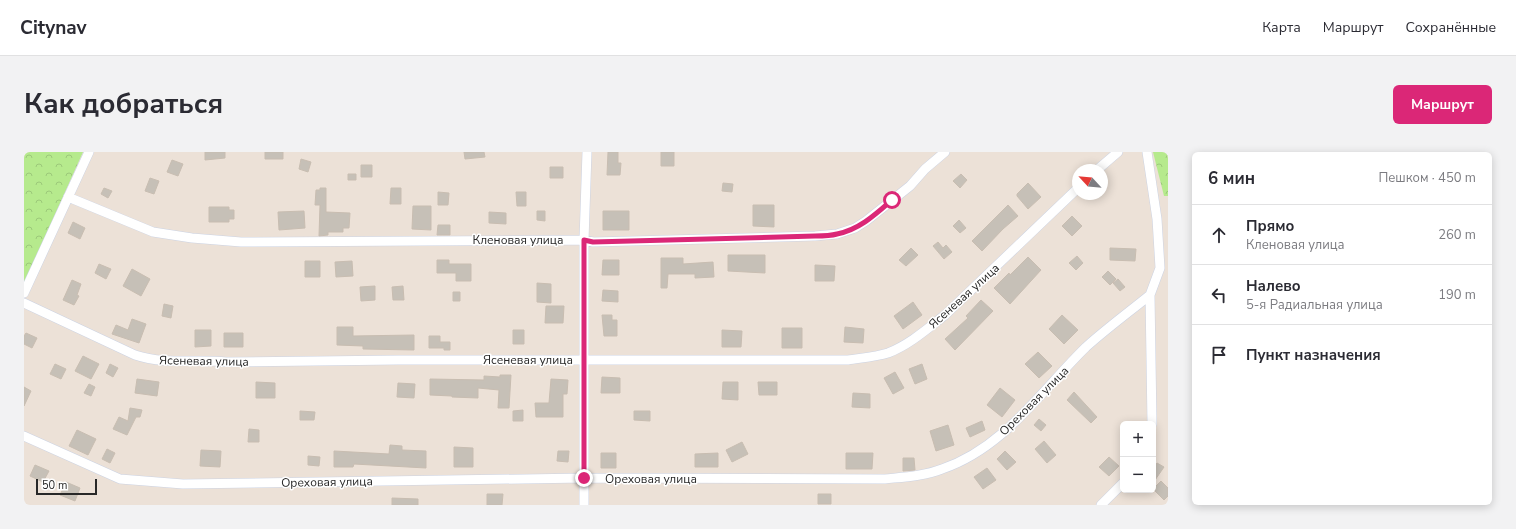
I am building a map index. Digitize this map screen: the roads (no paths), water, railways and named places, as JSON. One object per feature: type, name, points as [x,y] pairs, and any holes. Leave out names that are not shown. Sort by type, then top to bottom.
[{"type":"street","points":[[24,293],[88,152]]},
{"type":"street","points":[[584,505],[584,240],[587,152]]},
{"type":"street","name":"Кленовая улица","points":[[68,197],[153,232],[192,238],[241,242],[584,240],[593,242],[815,236],[837,234],[855,228],[866,222],[910,186],[925,169],[945,152]]},
{"type":"street","points":[[1104,164],[1118,152]]},
{"type":"street","points":[[1147,152],[1157,219],[1160,268],[1150,295],[1152,421]]},
{"type":"street","name":"Ясеневая улица","points":[[24,304],[135,356],[149,360],[179,362],[208,360],[226,362],[338,360],[848,360],[887,353],[905,344],[945,315],[1072,194]]},
{"type":"street","name":"Ореховая улица","points":[[24,436],[120,479],[183,484],[584,478],[885,479],[921,475],[942,470],[964,460],[1001,436],[1087,347],[1150,295]]},
{"type":"street","points":[[1101,505],[1120,486]]}]
